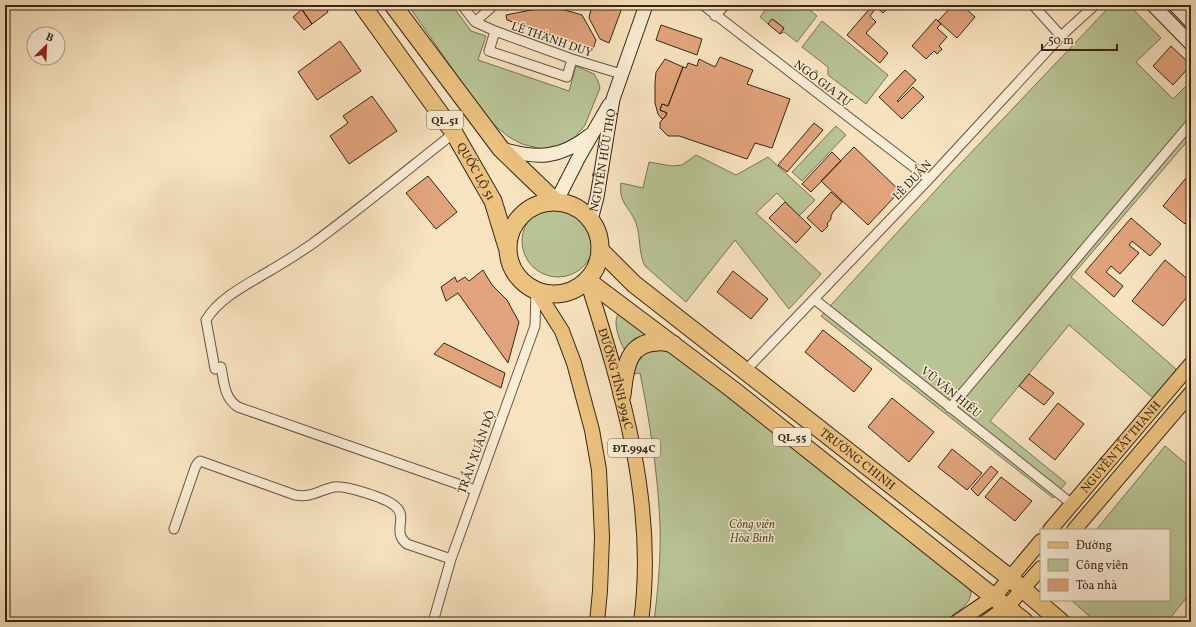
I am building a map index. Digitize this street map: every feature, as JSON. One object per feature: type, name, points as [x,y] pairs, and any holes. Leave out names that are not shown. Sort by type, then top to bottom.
[{"type":"highway","name":"QUỐC LỘ 51","points":[[362,5],[454,132],[493,201],[507,247]]},
{"type":"highway","name":"QL.51","points":[[393,5],[501,149],[556,202]]},
{"type":"highway","points":[[556,202],[566,203],[576,207],[591,220],[597,233],[600,250],[594,271],[588,280],[578,287],[558,294],[536,290],[518,278],[508,258],[507,247],[511,229],[522,214],[538,204],[556,202]]},
{"type":"highway","name":"TRƯỜNG CHINH","points":[[600,250],[634,284],[1010,578],[1061,622]]},
{"type":"highway","name":"TRƯỜNG CHINH","points":[[588,280],[673,344],[1008,607],[1025,622]]},
{"type":"highway","points":[[622,395],[626,365],[632,354],[642,345],[650,343],[658,342],[673,344]]},
{"type":"main road","name":"ĐƯỜNG TỈNH 994C","points":[[588,280],[622,395],[632,437],[642,498],[645,541],[642,622]]},
{"type":"main road","name":"ĐT.994C","points":[[536,290],[562,331],[574,363],[592,430],[599,470],[602,537],[597,622]]},
{"type":"main road","name":"NGUYỄN TẤT THÀNH","points":[[1051,529],[1191,364]]},
{"type":"main road","name":"NGUYỄN TẤT THÀNH","points":[[1075,529],[1191,393]]},
{"type":"main road","points":[[1147,415],[1161,428]]},
{"type":"main road","points":[[957,622],[994,596],[1040,542]]},
{"type":"main road","points":[[986,622],[1008,607],[1040,569]]},
{"type":"street","name":"LÊ THÀNH DUY","points":[[462,5],[475,22],[494,32],[621,74]]},
{"type":"street","points":[[475,22],[494,5]]},
{"type":"street","name":"NGUYỄN HỮU THỌ","points":[[591,220],[597,197],[613,99],[646,5]]},
{"type":"street","name":"NGÔ GIA TỰ","points":[[702,5],[929,179]]},
{"type":"street","points":[[715,16],[725,5]]},
{"type":"street","points":[[1033,5],[1061,36]]},
{"type":"street","name":"LÊ DUẨN","points":[[745,371],[929,179],[1061,36],[1095,5]]},
{"type":"street","points":[[1152,5],[1191,44]]},
{"type":"street","points":[[1175,5],[1191,21]]},
{"type":"street","points":[[494,32],[488,51],[567,78],[572,59]]},
{"type":"street","name":"NGUYỄN HỮU THỌ","points":[[556,202],[613,99]]},
{"type":"street","points":[[950,408],[1191,123]]},
{"type":"street","points":[[501,149],[529,156],[549,155],[566,151],[579,144],[594,131]]},
{"type":"street","points":[[454,132],[360,208],[318,239],[292,258],[241,288],[215,309],[206,320],[218,368],[227,395],[229,400],[238,407],[475,490]]},
{"type":"street","name":"TRẦN XUÂN ĐỘ","points":[[433,622],[451,559],[535,326],[536,290]]},
{"type":"street","name":"VŨ VĂN HIẾU","points":[[814,299],[1072,504]]},
{"type":"street","points":[[174,529],[195,468],[200,461],[295,495],[310,496],[334,487],[341,487],[352,489],[388,501],[398,509],[401,514],[400,534],[402,540],[407,544],[451,559]]},
{"type":"green space","points":[[408,5],[452,5],[471,31],[486,36],[478,60],[569,91],[576,66],[594,74],[600,88],[585,125],[575,137],[557,147],[546,150],[522,144],[509,137],[488,120]]},
{"type":"green space","points":[[769,5],[804,5],[817,16],[797,42],[784,32],[780,34],[784,28],[773,19],[768,24],[760,17]]},
{"type":"green space","points":[[1111,5],[1129,5],[1161,38],[1136,62],[1173,99],[1191,81],[1191,137],[1071,277],[1177,370],[1153,398],[1069,325],[990,421],[1066,483],[1053,498],[821,316],[945,180]]},
{"type":"green space","points":[[822,21],[888,75],[866,104],[828,75],[828,67],[802,47]]},
{"type":"green space","points":[[836,126],[846,135],[802,181],[792,172]]},
{"type":"green space","points":[[696,155],[736,175],[768,157],[815,200],[799,216],[777,193],[756,213],[821,274],[789,309],[735,240],[686,302],[645,266],[641,255],[638,228],[621,195],[621,183],[643,188],[649,162],[672,166],[682,165]]},
{"type":"green space","points":[[558,205],[578,211],[588,221],[594,241],[588,261],[578,271],[558,277],[538,271],[528,261],[522,241],[528,221],[538,211]]},
{"type":"green space","points":[[619,313],[651,333],[635,340],[624,349],[618,336],[616,326],[617,316]]},
{"type":"green space","name":"Công viên Hòa Bình","points":[[663,344],[962,580],[971,592],[965,606],[943,622],[654,622],[660,549],[657,487],[650,430],[640,373],[634,374],[635,358]]},
{"type":"green space","points":[[1165,446],[1191,468],[1191,592],[1167,622],[1096,622],[1072,601],[1170,601],[1170,529],[1097,529]]},
{"type":"building","points":[[324,5],[328,12],[312,24],[299,6]]},
{"type":"building","points":[[535,5],[506,10],[503,6]]},
{"type":"building","points":[[592,5],[623,5],[609,43],[600,39],[589,18]]},
{"type":"building","points":[[874,5],[891,5],[883,13]]},
{"type":"building","points":[[953,5],[962,5],[975,17],[957,38],[938,21]]},
{"type":"building","points":[[551,6],[582,15],[596,40],[593,49],[507,20],[506,15]]},
{"type":"building","points":[[872,6],[875,9],[870,16],[876,22],[866,33],[888,53],[880,63],[847,35]]},
{"type":"building","points":[[302,9],[312,24],[304,30],[293,17]]},
{"type":"building","points":[[772,19],[784,28],[780,34],[768,24]]},
{"type":"building","points":[[936,19],[941,24],[937,28],[947,37],[939,46],[942,49],[937,54],[934,51],[926,59],[912,46]]},
{"type":"building","points":[[661,25],[702,39],[697,55],[656,40]]},
{"type":"building","points":[[340,41],[361,71],[317,100],[298,72]]},
{"type":"building","points":[[1171,46],[1191,65],[1173,85],[1153,66]]},
{"type":"building","points":[[720,57],[753,70],[747,84],[790,99],[772,148],[755,143],[747,159],[679,136],[668,136],[660,128],[660,122],[667,113],[660,110],[662,104],[668,106],[683,67],[686,68],[688,63],[697,66],[699,59],[715,67]]},
{"type":"building","points":[[665,59],[683,67],[668,106],[662,104],[660,110],[667,113],[662,119],[658,114],[655,103],[655,83],[656,72]]},
{"type":"building","points":[[905,70],[916,80],[897,101],[898,102],[913,87],[924,97],[902,119],[879,97]]},
{"type":"building","points":[[372,96],[397,131],[349,164],[330,136],[348,123],[343,116]]},
{"type":"building","points":[[814,123],[823,130],[787,172],[778,165]]},
{"type":"building","points":[[854,147],[900,191],[868,225],[821,181]]},
{"type":"building","points":[[832,152],[841,161],[811,192],[802,184]]},
{"type":"building","points":[[428,176],[457,212],[436,229],[406,193]]},
{"type":"building","points":[[1186,178],[1191,181],[1191,217],[1185,224],[1163,206]]},
{"type":"building","points":[[831,192],[842,202],[833,212],[831,219],[827,224],[828,226],[822,232],[807,218]]},
{"type":"building","points":[[785,202],[811,227],[796,243],[769,218]]},
{"type":"building","points":[[1131,218],[1161,244],[1150,256],[1132,241],[1129,245],[1139,253],[1120,274],[1111,266],[1106,272],[1123,286],[1114,297],[1085,272]]},
{"type":"building","points":[[1165,260],[1191,282],[1191,292],[1163,326],[1132,301]]},
{"type":"building","points":[[483,270],[492,285],[507,300],[519,322],[508,363],[458,293],[446,301],[441,287],[455,277],[457,282],[465,277],[469,281]]},
{"type":"building","points":[[733,271],[768,299],[751,319],[717,292]]},
{"type":"building","points":[[823,330],[872,369],[854,392],[805,352]]},
{"type":"building","points":[[444,343],[505,373],[501,388],[434,354]]},
{"type":"building","points":[[1029,374],[1054,393],[1044,405],[1019,386]]},
{"type":"building","points":[[892,398],[934,432],[909,462],[868,427]]},
{"type":"building","points":[[1058,403],[1084,424],[1055,460],[1029,439]]},
{"type":"building","points":[[952,449],[982,473],[967,490],[938,467]]},
{"type":"building","points":[[991,466],[998,472],[978,496],[971,489]]},
{"type":"building","points":[[1001,477],[1032,501],[1015,521],[985,497]]}]
